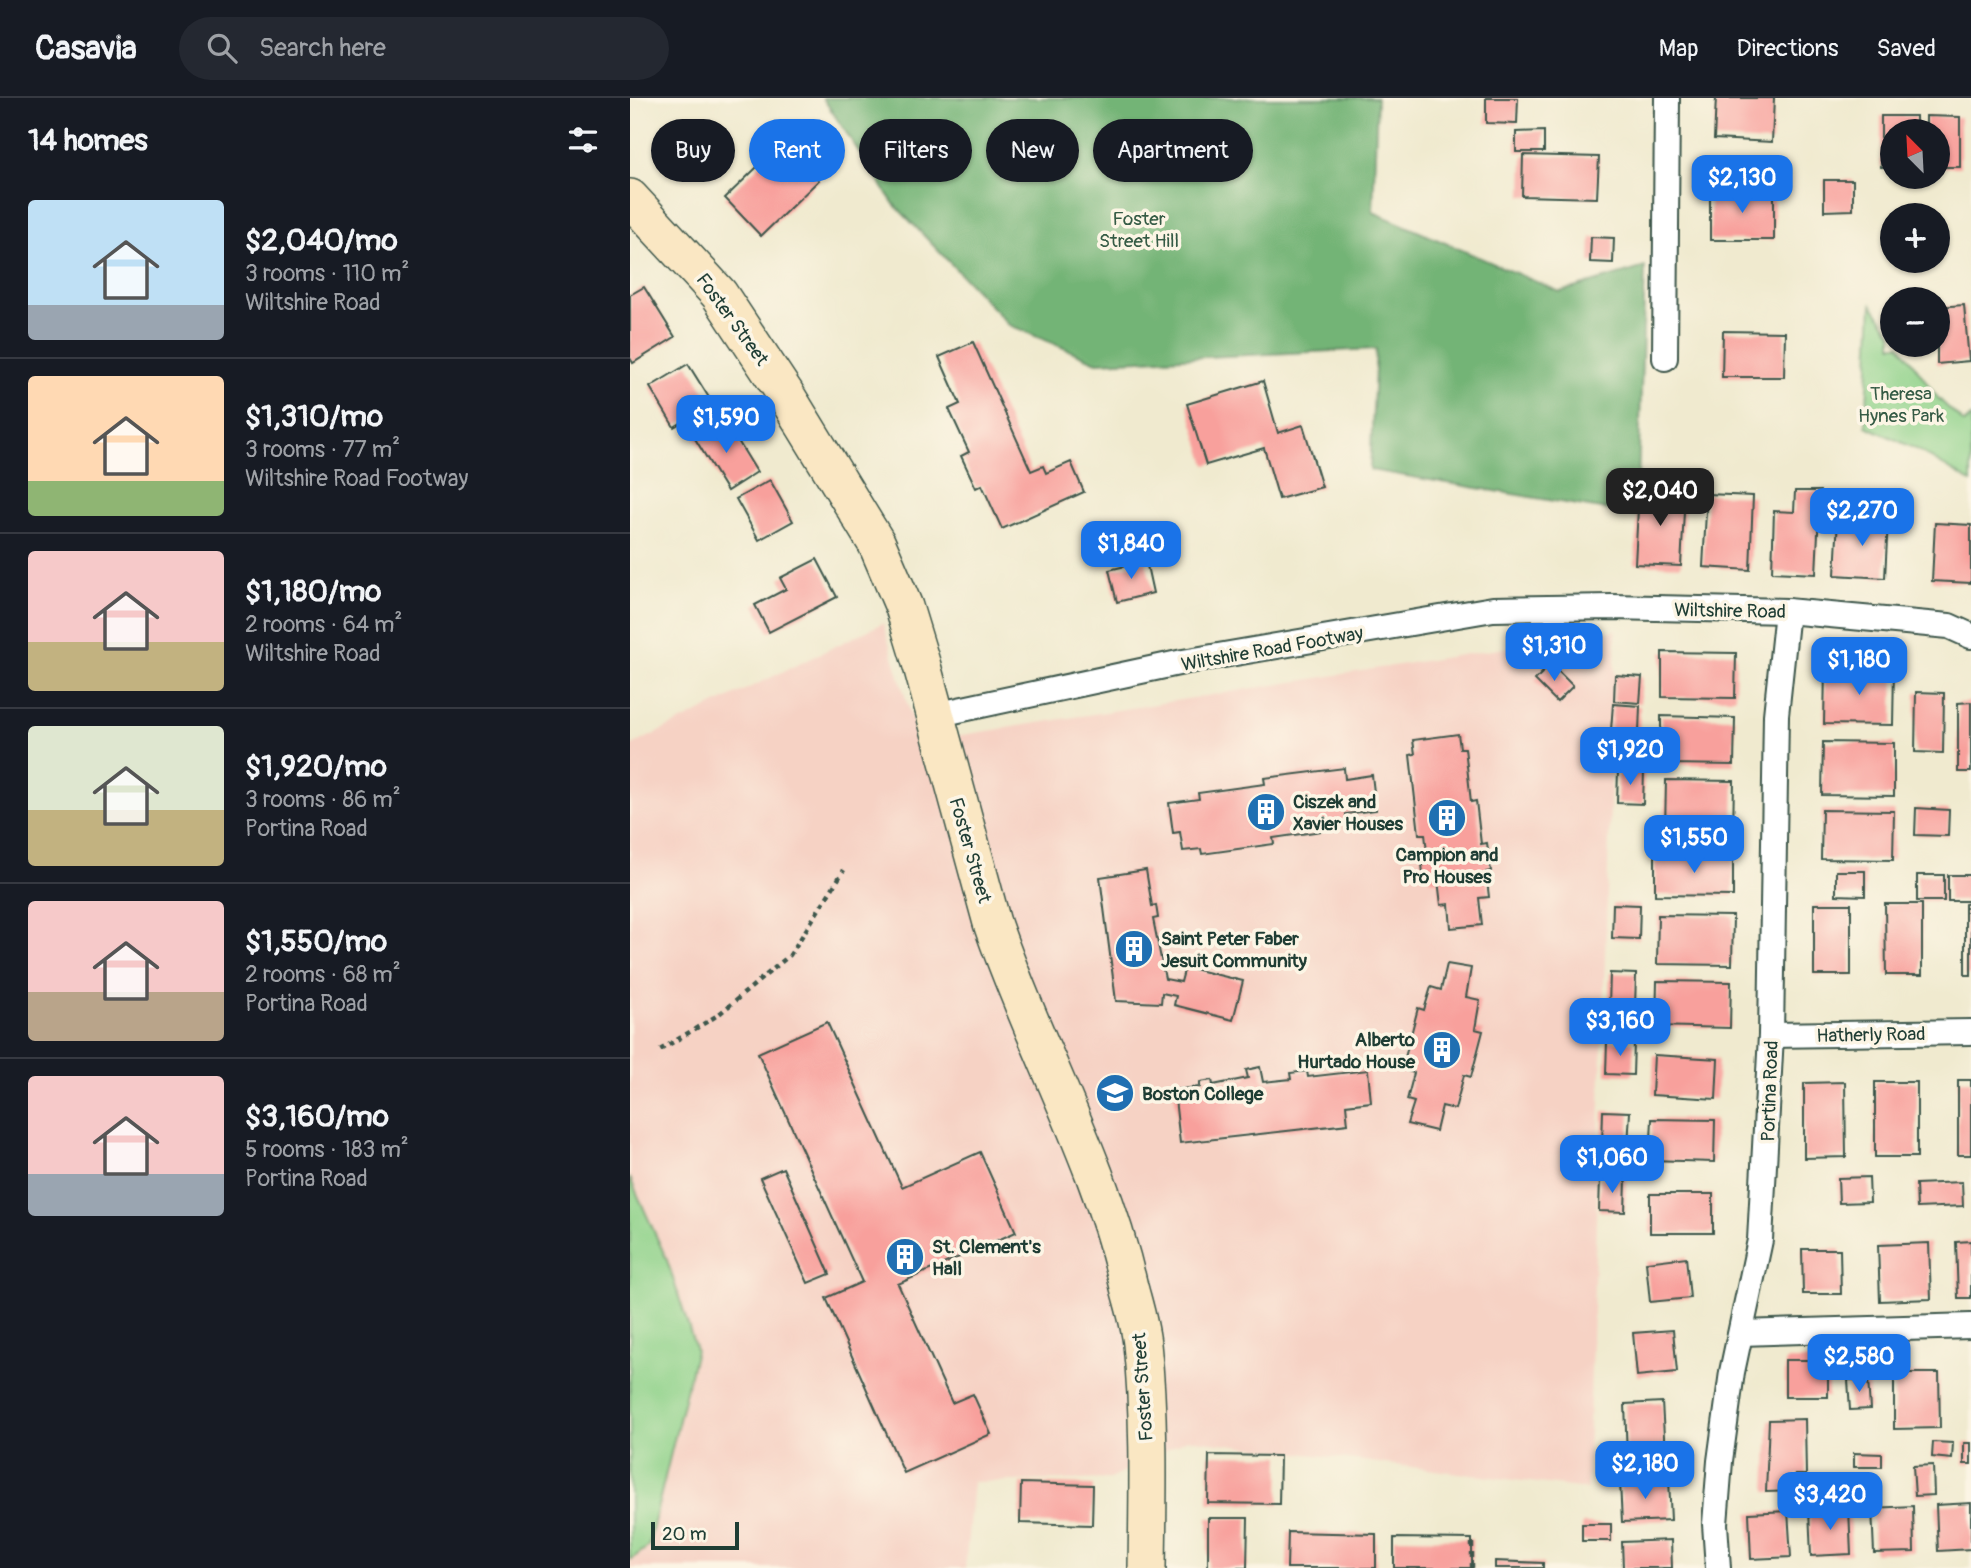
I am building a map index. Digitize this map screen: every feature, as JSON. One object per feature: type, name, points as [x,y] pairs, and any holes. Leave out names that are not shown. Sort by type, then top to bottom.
[{"type":"street","points":[[1665,358],[1667,98]]},
{"type":"street","name":"Foster Street","points":[[630,198],[719,294],[850,497],[877,544],[904,607],[992,923],[1007,967],[1101,1188],[1125,1270],[1142,1343],[1148,1484],[1147,1568]]},
{"type":"street","name":"Wiltshire Road Footway","points":[[935,715],[1183,662],[1493,609],[1612,607]]},
{"type":"street","name":"Wiltshire Road","points":[[1612,607],[1787,611],[1949,626],[1971,636]]},
{"type":"street","name":"Portina Road","points":[[1718,1568],[1715,1524],[1720,1461],[1732,1372],[1760,1240],[1771,1035],[1776,715],[1787,611]]},
{"type":"street","name":"Hatherly Road","points":[[1771,1035],[1971,1032]]},
{"type":"street","points":[[1741,1332],[1971,1326]]},
{"type":"path","points":[[660,1050],[718,1015],[790,955],[844,870]]},
{"type":"path","points":[[1472,1539],[1472,1568]]},
{"type":"shaded area","name":"Boston College","points":[[883,623],[919,742],[1616,630],[1587,1489],[1187,1439],[1110,1479],[973,1482],[965,1568],[630,1568],[630,746]]},
{"type":"green space","name":"Foster Street Hill","points":[[823,98],[1377,98],[1373,212],[1560,292],[1645,267],[1637,515],[1370,470],[1376,349],[1097,362],[1009,325],[894,204],[879,182],[972,182],[972,119],[859,119],[859,152],[845,131],[845,119],[837,119]]},
{"type":"green space","name":"Theresa Hynes Park","points":[[1872,305],[1880,316],[1880,357],[1909,357],[1938,398],[1964,423],[1971,417],[1971,482],[1916,449],[1866,426]]},
{"type":"green space","points":[[630,1178],[667,1260],[696,1350],[648,1547],[630,1560]]},
{"type":"building","points":[[1486,98],[1518,98],[1517,124],[1486,123]]},
{"type":"building","points":[[1716,98],[1774,98],[1772,142],[1714,139]]},
{"type":"building","points":[[1881,116],[1916,116],[1916,119],[1881,119]]},
{"type":"building","points":[[1926,116],[1960,117],[1960,167],[1950,167],[1950,119],[1926,119]]},
{"type":"building","points":[[1544,131],[1544,152],[1516,152],[1516,132]]},
{"type":"building","points":[[1523,155],[1599,157],[1597,198],[1522,196]]},
{"type":"building","points":[[749,175],[749,182],[817,182],[761,236],[725,198]]},
{"type":"building","points":[[1824,180],[1853,180],[1853,210],[1824,211]]},
{"type":"building","points":[[1710,190],[1774,190],[1774,240],[1710,240]]},
{"type":"building","points":[[1591,237],[1614,238],[1613,263],[1590,262]]},
{"type":"building","points":[[644,287],[675,337],[633,363],[630,358],[630,295]]},
{"type":"building","points":[[1964,305],[1969,361],[1937,364],[1937,357],[1950,357],[1950,306]]},
{"type":"building","points":[[1723,331],[1785,332],[1784,377],[1722,377]]},
{"type":"building","points":[[973,342],[1031,471],[1043,466],[1046,473],[1071,462],[1084,492],[1002,529],[982,485],[976,488],[961,456],[969,452],[949,409],[960,404],[939,357]]},
{"type":"building","points":[[688,364],[713,404],[674,427],[650,387]]},
{"type":"building","points":[[1263,381],[1278,433],[1303,425],[1322,487],[1279,499],[1264,448],[1206,465],[1187,404]]},
{"type":"building","points":[[724,418],[757,472],[727,491],[694,437]]},
{"type":"building","points":[[770,480],[793,521],[759,540],[736,499]]},
{"type":"building","points":[[1639,490],[1685,493],[1681,566],[1635,564]]},
{"type":"building","points":[[1795,491],[1820,491],[1816,574],[1772,572],[1774,511],[1794,512]]},
{"type":"building","points":[[1707,494],[1753,496],[1750,570],[1703,567]]},
{"type":"building","points":[[1838,518],[1888,520],[1885,578],[1835,575]]},
{"type":"building","points":[[1935,523],[1971,525],[1971,583],[1932,581]]},
{"type":"building","points":[[817,559],[837,597],[769,632],[755,605],[786,589],[780,578]]},
{"type":"building","points":[[1146,561],[1153,593],[1117,602],[1109,570]]},
{"type":"building","points":[[1662,652],[1736,653],[1735,698],[1662,697]]},
{"type":"building","points":[[1551,664],[1573,686],[1557,702],[1535,680]]},
{"type":"building","points":[[1825,668],[1894,669],[1893,725],[1824,724]]},
{"type":"building","points":[[1615,675],[1642,677],[1640,703],[1614,701]]},
{"type":"building","points":[[1916,692],[1944,693],[1943,753],[1915,752]]},
{"type":"building","points":[[1971,702],[1971,772],[1958,772],[1958,703]]},
{"type":"building","points":[[1613,704],[1640,706],[1639,732],[1611,730]]},
{"type":"building","points":[[1661,716],[1735,718],[1734,765],[1670,764],[1671,742],[1661,742]]},
{"type":"building","name":"Campion and Pro Houses","points":[[1458,734],[1460,748],[1465,748],[1471,802],[1476,801],[1481,844],[1487,843],[1491,871],[1486,872],[1489,897],[1479,898],[1482,925],[1451,928],[1449,904],[1441,905],[1438,880],[1431,881],[1430,874],[1423,874],[1421,853],[1427,852],[1425,834],[1419,834],[1410,755],[1415,754],[1413,740]]},
{"type":"building","points":[[1823,742],[1894,743],[1894,796],[1822,795]]},
{"type":"building","name":"Ciszek and Xavier Houses","points":[[1344,768],[1345,779],[1372,775],[1376,810],[1346,814],[1347,822],[1321,825],[1322,831],[1273,838],[1274,844],[1202,854],[1201,849],[1183,851],[1180,832],[1173,833],[1169,803],[1199,799],[1198,793],[1265,784],[1264,778]]},
{"type":"building","points":[[1618,770],[1644,771],[1643,804],[1617,803]]},
{"type":"building","points":[[1666,780],[1734,781],[1733,833],[1665,832]]},
{"type":"building","points":[[1916,808],[1949,810],[1948,836],[1915,835]]},
{"type":"building","points":[[1822,810],[1894,811],[1893,860],[1821,859]]},
{"type":"building","points":[[1655,854],[1733,856],[1733,896],[1655,895]]},
{"type":"building","name":"Saint Peter Faber Jesuit Community","points":[[1146,870],[1152,906],[1156,905],[1158,918],[1153,919],[1165,979],[1181,982],[1185,967],[1243,981],[1233,1020],[1174,1005],[1176,996],[1162,993],[1161,1003],[1116,1001],[1100,877]]},
{"type":"building","points":[[1836,871],[1865,871],[1865,896],[1836,895]]},
{"type":"building","points":[[1917,875],[1944,875],[1944,901],[1917,901]]},
{"type":"building","points":[[1948,875],[1971,875],[1971,901],[1948,901]]},
{"type":"building","points":[[1971,903],[1971,975],[1965,975],[1965,904]]},
{"type":"building","points":[[1613,904],[1640,905],[1639,939],[1612,938]]},
{"type":"building","points":[[1814,904],[1851,904],[1851,975],[1814,975]]},
{"type":"building","points":[[1885,904],[1922,904],[1922,975],[1886,975]]},
{"type":"building","points":[[1658,915],[1733,916],[1732,965],[1657,964]]},
{"type":"building","name":"Alberto Hurtado House","points":[[1447,964],[1471,968],[1466,997],[1480,1000],[1475,1029],[1483,1031],[1471,1077],[1464,1075],[1455,1109],[1442,1106],[1436,1131],[1407,1124],[1414,1102],[1407,1100],[1414,1073],[1402,1069],[1418,1008],[1424,1010],[1431,987],[1441,990]]},
{"type":"building","points":[[1610,973],[1636,974],[1635,1007],[1609,1007]]},
{"type":"building","points":[[1657,981],[1731,982],[1730,1028],[1656,1026]]},
{"type":"building","name":"St. Clement's Hall","points":[[827,1022],[902,1187],[980,1152],[1016,1232],[898,1284],[952,1403],[973,1394],[991,1434],[904,1473],[826,1298],[862,1282],[758,1053]]},
{"type":"building","points":[[1607,1041],[1634,1042],[1633,1075],[1606,1074]]},
{"type":"building","points":[[1654,1055],[1718,1059],[1716,1099],[1652,1095]]},
{"type":"building","points":[[1260,1067],[1263,1082],[1291,1079],[1290,1073],[1307,1071],[1308,1077],[1368,1070],[1371,1102],[1346,1105],[1348,1124],[1180,1143],[1174,1090],[1200,1087],[1200,1082],[1212,1080],[1213,1085],[1248,1078],[1246,1070]]},
{"type":"building","points":[[1958,1080],[1971,1080],[1971,1155],[1958,1155]]},
{"type":"building","points":[[1845,1082],[1846,1157],[1804,1158],[1804,1083]]},
{"type":"building","points":[[1875,1082],[1917,1082],[1917,1157],[1875,1157]]},
{"type":"building","points":[[1603,1111],[1630,1112],[1628,1146],[1602,1145]]},
{"type":"building","points":[[1652,1119],[1715,1120],[1714,1162],[1650,1160]]},
{"type":"building","points":[[783,1168],[830,1274],[808,1283],[760,1178]]},
{"type":"building","points":[[1869,1177],[1870,1202],[1839,1203],[1838,1178]]},
{"type":"building","points":[[1600,1178],[1626,1179],[1625,1212],[1599,1211]]},
{"type":"building","points":[[1962,1182],[1963,1206],[1917,1208],[1916,1184]]},
{"type":"building","points":[[1650,1194],[1713,1194],[1713,1233],[1650,1233]]},
{"type":"building","points":[[1971,1241],[1971,1298],[1958,1298],[1956,1242]]},
{"type":"building","points":[[1929,1243],[1931,1299],[1880,1301],[1878,1245]]},
{"type":"building","points":[[1802,1249],[1840,1249],[1841,1294],[1803,1294]]},
{"type":"building","points":[[1686,1257],[1690,1298],[1650,1302],[1646,1262]]},
{"type":"building","points":[[1673,1330],[1677,1372],[1637,1376],[1633,1333]]},
{"type":"building","points":[[1785,1360],[1828,1360],[1828,1397],[1785,1397]]},
{"type":"building","points":[[1894,1373],[1939,1373],[1940,1428],[1894,1429]]},
{"type":"building","points":[[1868,1379],[1870,1409],[1850,1410],[1848,1380]]},
{"type":"building","points":[[1662,1402],[1665,1454],[1627,1456],[1625,1404]]},
{"type":"building","points":[[1805,1419],[1806,1475],[1795,1475],[1795,1491],[1766,1492],[1769,1420]]},
{"type":"building","points":[[1933,1442],[1953,1443],[1952,1459],[1932,1457]]},
{"type":"building","points":[[1964,1443],[1971,1443],[1971,1464],[1964,1464]]},
{"type":"building","points":[[1854,1453],[1882,1454],[1882,1467],[1854,1467]]},
{"type":"building","points":[[1209,1455],[1280,1456],[1279,1504],[1208,1503]]},
{"type":"building","points":[[1933,1465],[1934,1495],[1915,1496],[1913,1466]]},
{"type":"building","points":[[1866,1475],[1868,1505],[1848,1506],[1846,1476]]},
{"type":"building","points":[[1669,1480],[1671,1520],[1622,1522],[1620,1482]]},
{"type":"building","points":[[1021,1483],[1093,1485],[1092,1525],[1020,1523]]},
{"type":"building","points":[[1971,1503],[1971,1549],[1938,1551],[1936,1505]]},
{"type":"building","points":[[1913,1506],[1914,1552],[1874,1553],[1872,1508]]},
{"type":"building","points":[[1849,1509],[1851,1554],[1811,1556],[1809,1510]]},
{"type":"building","points":[[1788,1511],[1791,1557],[1751,1559],[1749,1513]]},
{"type":"building","points":[[1208,1518],[1248,1518],[1247,1568],[1208,1568]]},
{"type":"building","points":[[1582,1524],[1611,1524],[1611,1541],[1582,1541]]},
{"type":"building","points":[[1288,1532],[1376,1534],[1376,1568],[1287,1568]]},
{"type":"building","points":[[1394,1538],[1472,1539],[1472,1568],[1394,1568]]},
{"type":"building","points":[[1671,1540],[1672,1568],[1623,1568],[1622,1542]]},
{"type":"building","points":[[1495,1561],[1543,1563],[1543,1568],[1495,1568]]},
{"type":"place","name":"Ciszek and Xavier Houses","points":[[1266,812]]},
{"type":"place","name":"Campion and Pro Houses","points":[[1447,818]]},
{"type":"place","name":"Saint Peter Faber Jesuit Community","points":[[1134,949]]},
{"type":"place","name":"Alberto Hurtado House","points":[[1442,1050]]},
{"type":"place","name":"Boston College","points":[[1115,1093]]},
{"type":"place","name":"St. Clement's Hall","points":[[905,1257]]}]
